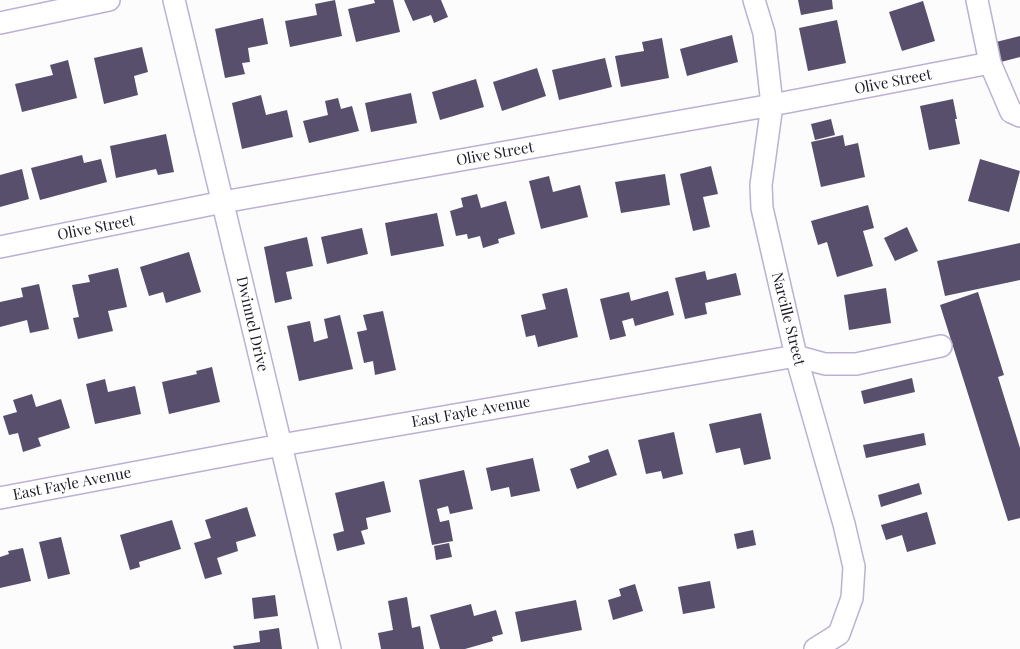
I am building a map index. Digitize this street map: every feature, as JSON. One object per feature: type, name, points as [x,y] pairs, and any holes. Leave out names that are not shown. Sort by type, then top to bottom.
[{"type":"street","points":[[0,23],[109,0]]},
{"type":"street","name":"Dwinnel Drive","points":[[174,0],[330,649]]},
{"type":"street","name":"Narcille Street","points":[[754,0],[764,33],[772,105],[761,186],[762,208],[796,356],[844,524],[854,567],[852,598],[838,634],[814,649]]},
{"type":"street","points":[[978,0],[990,63],[1011,112],[1020,116]]},
{"type":"street","name":"Olive Street","points":[[0,247],[223,202],[772,105],[990,63]]},
{"type":"street","name":"East Fayle Avenue","points":[[0,498],[281,445],[796,356],[825,364],[856,364],[942,346]]},
{"type":"building","points":[[335,0],[342,36],[290,47],[285,21],[317,15],[315,4]]},
{"type":"building","points":[[374,0],[393,0],[400,32],[356,42],[348,9],[375,3]]},
{"type":"building","points":[[404,0],[441,0],[448,17],[434,23],[431,15],[413,21]]},
{"type":"building","points":[[798,0],[832,0],[833,9],[801,15]]},
{"type":"building","points":[[923,1],[935,41],[902,51],[889,12]]},
{"type":"building","points":[[263,18],[268,44],[248,48],[250,62],[242,63],[245,74],[225,78],[215,29]]},
{"type":"building","points":[[837,20],[846,63],[808,71],[799,28]]},
{"type":"building","points":[[732,35],[738,62],[687,76],[680,49]]},
{"type":"building","points":[[1020,36],[1020,57],[997,63],[992,43]]},
{"type":"building","points":[[662,38],[669,78],[621,87],[615,56],[644,51],[642,42]]},
{"type":"building","points":[[142,47],[148,72],[134,76],[138,95],[104,104],[94,58]]},
{"type":"building","points":[[605,58],[612,87],[559,100],[552,70]]},
{"type":"building","points":[[68,60],[77,98],[22,112],[15,84],[53,75],[50,65]]},
{"type":"building","points":[[537,68],[546,96],[502,111],[493,82]]},
{"type":"building","points":[[476,79],[484,107],[440,120],[432,92]]},
{"type":"building","points":[[411,93],[417,123],[371,132],[365,103]]},
{"type":"building","points":[[261,95],[266,115],[287,110],[293,137],[242,149],[232,103]]},
{"type":"building","points":[[338,98],[341,109],[352,106],[359,131],[309,143],[303,121],[328,115],[325,101]]},
{"type":"building","points":[[953,99],[960,144],[929,150],[920,106]]},
{"type":"building","points":[[831,119],[835,135],[815,140],[811,124]]},
{"type":"building","points":[[166,134],[174,172],[158,175],[156,169],[116,178],[110,146]]},
{"type":"building","points":[[843,135],[845,146],[858,143],[865,177],[821,187],[811,142]]},
{"type":"building","points":[[82,155],[84,163],[101,159],[107,182],[40,200],[31,168]]},
{"type":"building","points":[[980,159],[1020,171],[1009,212],[968,201]]},
{"type":"building","points":[[711,166],[718,194],[703,197],[710,227],[693,231],[680,174]]},
{"type":"building","points":[[22,169],[29,199],[0,207],[0,175]]},
{"type":"building","points":[[665,174],[670,205],[621,213],[615,182]]},
{"type":"building","points":[[549,176],[553,192],[580,185],[588,217],[541,229],[529,181]]},
{"type":"building","points":[[477,194],[481,208],[506,201],[515,234],[498,239],[499,243],[483,248],[480,236],[468,239],[467,234],[456,236],[450,211],[463,207],[461,198]]},
{"type":"building","points":[[868,205],[874,228],[863,231],[873,266],[837,277],[827,242],[818,245],[811,221]]},
{"type":"building","points":[[437,213],[444,246],[391,256],[385,223]]},
{"type":"building","points":[[907,227],[918,251],[895,261],[884,238]]},
{"type":"building","points":[[362,228],[368,254],[327,264],[321,237]]},
{"type":"building","points":[[307,237],[313,266],[286,272],[292,299],[275,303],[264,247]]},
{"type":"building","points":[[1020,243],[1020,280],[945,296],[937,261]]},
{"type":"building","points":[[189,252],[201,292],[166,303],[163,292],[149,296],[140,267]]},
{"type":"building","points":[[118,268],[127,307],[108,311],[113,331],[78,339],[73,318],[79,317],[72,285],[90,282],[88,275]]},
{"type":"building","points":[[705,271],[707,280],[736,273],[741,295],[705,303],[707,314],[685,319],[675,278]]},
{"type":"building","points":[[39,284],[49,329],[30,333],[27,320],[0,327],[0,302],[23,297],[21,288]]},
{"type":"building","points":[[567,288],[578,337],[538,347],[535,335],[526,337],[521,315],[546,309],[542,294]]},
{"type":"building","points":[[886,288],[891,323],[849,330],[844,295]]},
{"type":"building","points":[[668,291],[674,315],[635,326],[633,318],[622,321],[626,336],[610,340],[600,299],[629,292],[631,301]]},
{"type":"building","points":[[978,292],[1004,375],[998,377],[1020,448],[1020,518],[1008,521],[940,305]]},
{"type":"building","points":[[383,311],[396,370],[375,375],[373,361],[364,363],[357,332],[367,330],[363,315]]},
{"type":"building","points":[[340,315],[353,369],[299,381],[287,326],[310,321],[314,342],[328,338],[324,319]]},
{"type":"building","points":[[212,367],[220,402],[169,414],[162,382],[197,374],[196,371]]},
{"type":"building","points":[[912,378],[915,392],[864,404],[861,391]]},
{"type":"building","points":[[105,379],[108,392],[135,386],[141,414],[95,424],[86,384]]},
{"type":"building","points":[[32,394],[36,407],[61,399],[70,428],[38,438],[41,446],[23,452],[18,433],[9,435],[3,416],[17,412],[13,400]]},
{"type":"building","points":[[761,413],[771,459],[744,465],[740,448],[716,453],[709,424]]},
{"type":"building","points":[[674,432],[683,474],[663,479],[661,471],[646,474],[638,440]]},
{"type":"building","points":[[924,433],[926,445],[866,458],[863,445]]},
{"type":"building","points":[[608,449],[617,475],[577,489],[570,469],[590,462],[588,456]]},
{"type":"building","points":[[533,458],[540,491],[511,497],[509,487],[491,491],[486,468]]},
{"type":"building","points":[[464,470],[473,509],[450,514],[448,506],[437,509],[440,522],[449,520],[453,541],[432,545],[419,480]]},
{"type":"building","points":[[384,481],[391,512],[366,518],[368,529],[361,531],[365,544],[337,551],[333,534],[344,531],[335,493]]},
{"type":"building","points":[[919,483],[922,494],[881,507],[878,495]]},
{"type":"building","points":[[247,507],[256,536],[236,542],[238,551],[217,558],[222,574],[205,579],[194,543],[211,538],[205,520]]},
{"type":"building","points":[[927,512],[936,544],[907,552],[902,535],[886,540],[881,525]]},
{"type":"building","points":[[172,520],[181,549],[139,562],[140,567],[130,570],[120,535]]},
{"type":"building","points":[[753,530],[756,545],[737,549],[734,534]]},
{"type":"building","points":[[61,537],[70,574],[48,579],[39,542]]},
{"type":"building","points":[[449,543],[452,557],[436,560],[434,546]]},
{"type":"building","points":[[23,548],[31,581],[0,588],[0,557],[9,554],[8,551]]},
{"type":"building","points":[[710,581],[715,608],[683,614],[678,587]]},
{"type":"building","points":[[635,584],[643,611],[613,620],[608,600],[621,596],[619,589]]},
{"type":"building","points":[[275,595],[278,616],[254,619],[252,598]]},
{"type":"building","points":[[407,597],[412,628],[420,626],[424,649],[381,649],[378,633],[393,630],[388,601]]},
{"type":"building","points":[[576,600],[582,630],[521,642],[515,612]]},
{"type":"building","points":[[471,604],[474,616],[496,610],[503,634],[492,637],[493,641],[465,649],[440,649],[430,615]]},
{"type":"building","points":[[279,628],[282,649],[234,649],[233,646],[260,642],[259,631]]}]
